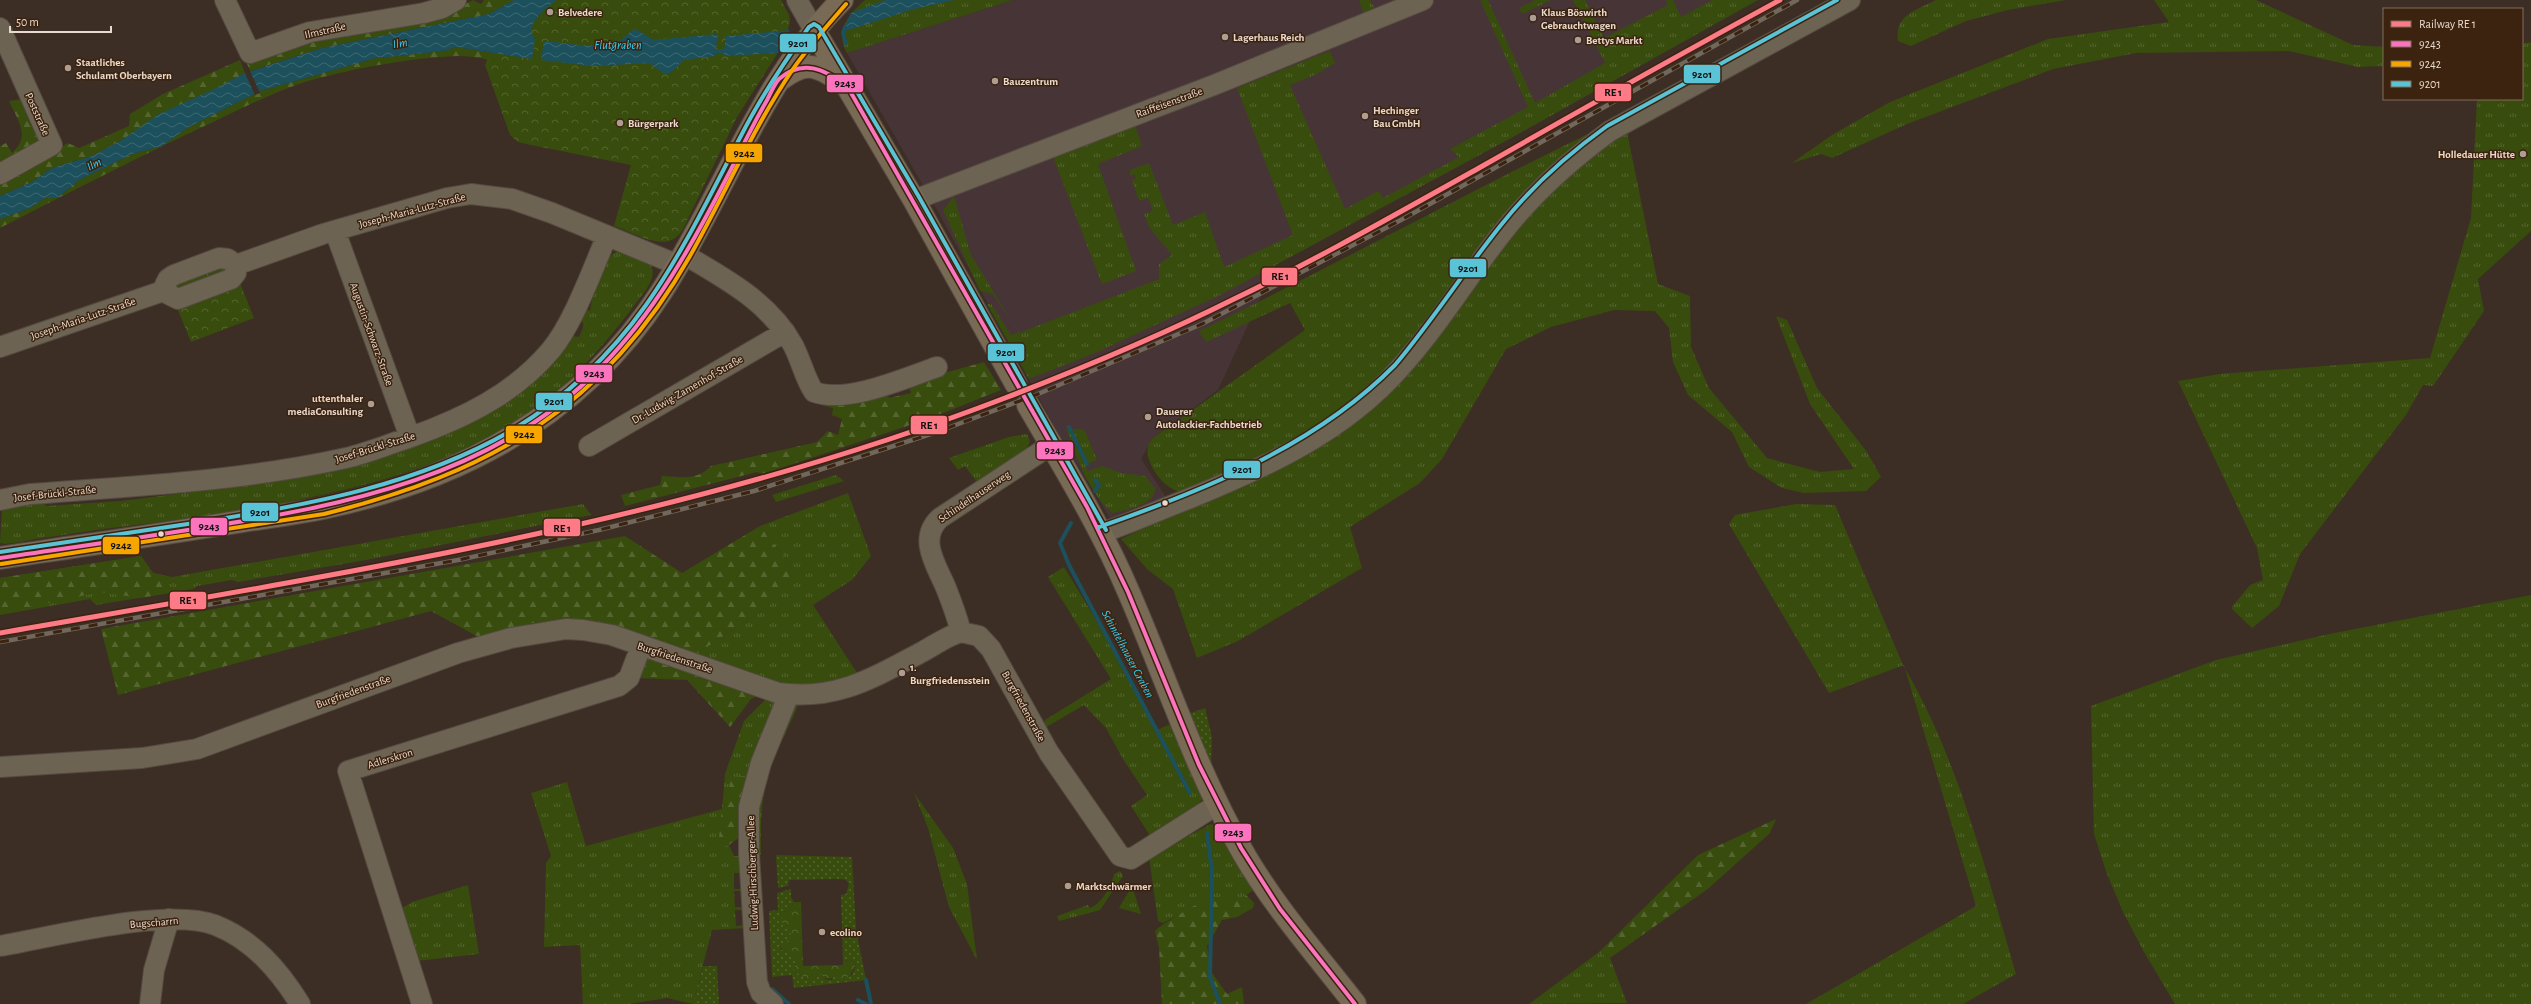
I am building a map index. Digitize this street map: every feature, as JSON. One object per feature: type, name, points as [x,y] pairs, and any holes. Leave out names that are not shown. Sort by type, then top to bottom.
[{"type":"main road","points":[[0,558],[161,535],[323,508],[394,488],[457,466],[520,433],[579,388],[613,355],[640,323],[682,260],[778,80],[816,22],[842,0]]},
{"type":"main road","points":[[816,22],[829,55],[914,200],[1016,384]]},
{"type":"main road","points":[[778,80],[794,69],[806,66],[820,68],[846,84]]},
{"type":"main road","points":[[1028,405],[1101,533],[1130,594],[1218,804],[1241,848],[1266,889],[1355,1004]]},
{"type":"street","name":"Ilmstraße","points":[[225,0],[250,53],[310,32],[429,12],[449,5],[456,0]]},
{"type":"street","points":[[797,0],[816,22]]},
{"type":"street","name":"Raiffeisenstraße","points":[[914,200],[1214,85],[1423,0]]},
{"type":"street","points":[[1101,533],[1272,463],[1348,417],[1385,384],[1422,344],[1483,258],[1520,211],[1594,143],[1610,131],[1850,0]]},
{"type":"street","name":"Poststraße","points":[[0,28],[52,145],[0,174]]},
{"type":"street","name":"Joseph-Maria-Lutz-Straße","points":[[0,347],[166,290],[171,297],[180,299],[227,282],[236,272],[236,265],[335,231],[446,198],[472,194],[512,200],[608,236],[682,260]]},
{"type":"street","name":"Augustin-Schwarz-Straße","points":[[335,231],[410,437]]},
{"type":"street","name":"Josef-Brückl-Straße","points":[[0,500],[30,494],[222,479],[345,458],[465,417],[496,397],[541,361],[563,331],[608,236]]},
{"type":"street","points":[[682,260],[747,293],[769,312],[785,332],[801,361],[811,389],[818,394],[857,392],[937,367]]},
{"type":"street","name":"Dr.-Ludwig-Zamenhof-Straße","points":[[589,446],[785,332]]},
{"type":"street","name":"Schindelhauserweg","points":[[960,632],[953,605],[930,552],[929,537],[932,528],[940,518],[1051,445]]},
{"type":"street","name":"Burgfriedenstraße","points":[[0,767],[142,758],[197,749],[458,653],[530,634],[566,629],[606,634],[778,693],[816,695],[854,686],[960,632],[979,636],[991,649],[1049,753],[1120,856],[1131,859],[1218,804]]},
{"type":"street","name":"Adlerskron","points":[[422,1004],[348,771],[619,686],[629,678],[641,646]]},
{"type":"street","name":"Ludwig-Hirschberger-Allee","points":[[773,1004],[761,993],[757,982],[749,854],[749,807],[761,763],[789,694]]},
{"type":"street","points":[[150,1004],[154,970],[169,918]]},
{"type":"street","name":"Bugscharrn","points":[[0,946],[110,926],[169,918],[214,925],[240,938],[260,953],[277,970],[300,1004]]},
{"type":"shaded area","points":[[1013,0],[1757,0],[1511,138],[1276,264],[1218,390],[1153,438],[1141,459],[1171,505],[1116,528],[1057,431],[936,208],[847,53]]},
{"type":"green space","points":[[473,0],[481,4],[484,0],[514,0],[489,14],[322,48],[250,71],[247,64],[325,35],[458,8]]},
{"type":"green space","name":"Bürgerpark","points":[[514,0],[781,0],[789,15],[790,22],[784,43],[737,117],[683,229],[677,237],[669,241],[660,242],[614,226],[631,165],[518,142],[510,135],[485,65]]},
{"type":"green space","points":[[865,0],[1013,0],[847,53],[843,45],[842,37],[845,24],[854,11]]},
{"type":"green space","points":[[1359,0],[1370,0],[1376,10],[1364,15]]},
{"type":"green space","points":[[1480,0],[1488,0],[1535,103],[1605,63],[1573,0],[1585,0],[1604,38],[1668,5],[1666,0],[1673,0],[1681,17],[1712,0],[1758,0],[1511,138],[1220,295],[1095,353],[1029,379],[987,304],[991,304],[1011,335],[1018,332],[1019,333],[1159,279],[1159,264],[1172,255],[1149,227],[1144,214],[1153,211],[1148,198],[1139,201],[1132,180],[1136,178],[1135,174],[1130,176],[1130,170],[1149,163],[1173,225],[1205,212],[1224,267],[1293,235],[1237,88],[1330,51],[1335,63],[1317,74],[1290,85],[1345,209],[1378,191],[1383,198],[1459,157],[1450,149],[1528,107]]},
{"type":"green space","points":[[1535,0],[1551,0],[1522,14],[1519,8]]},
{"type":"green space","points":[[1936,0],[2066,0],[2008,10],[1966,21],[1911,46],[1898,41],[1898,32],[1903,19],[1908,14]]},
{"type":"green space","points":[[2154,0],[2256,0],[2353,45],[2383,47],[2383,66],[2358,67],[2289,51],[2136,53],[2053,69],[1907,124],[1832,158],[1821,154],[1792,163],[1832,135],[1890,102],[2048,39],[2169,22]]},
{"type":"green space","points":[[2531,42],[2531,231],[2478,279],[2484,311],[2433,386],[2423,385],[2406,415],[2300,554],[2279,606],[2252,628],[2231,608],[2250,585],[2263,580],[2257,548],[2178,381],[2220,374],[2430,358],[2471,218],[2477,100],[2523,100],[2523,44]]},
{"type":"green space","points":[[456,47],[532,59],[505,62],[458,56],[424,59],[373,66],[309,81],[266,97],[184,136],[105,174],[0,228],[0,219],[30,208],[45,198],[57,198],[79,180],[132,154],[162,146],[187,128],[260,91],[376,58],[444,51]]},
{"type":"green space","points":[[240,60],[245,73],[92,156],[52,168],[32,182],[0,196],[0,182],[68,143],[79,148],[129,126],[130,114],[163,94]]},
{"type":"green space","points":[[24,99],[43,146],[0,171],[0,146],[6,143],[12,153],[18,147],[22,134],[19,122],[9,101]]},
{"type":"green space","points":[[1135,125],[1142,146],[1098,164],[1136,271],[1102,284],[1053,157]]},
{"type":"green space","points":[[1596,130],[1421,337],[1351,406],[1278,453],[1182,492],[1169,487],[1157,475],[1149,460],[1148,453],[1148,445],[1153,438],[1305,330],[1290,303],[1206,342],[1199,331]]},
{"type":"green space","points":[[1627,132],[1658,284],[1690,296],[1691,347],[1709,388],[1767,458],[1820,472],[1854,469],[1810,404],[1776,316],[1787,320],[1817,388],[1867,452],[1881,477],[1866,491],[1804,493],[1782,488],[1749,467],[1732,432],[1688,395],[1673,362],[1669,328],[1655,311],[1614,310],[1551,327],[1506,349],[1442,459],[1420,483],[1350,527],[1362,568],[1238,641],[1197,658],[1173,589],[1147,569],[1121,539],[1319,445],[1519,223],[1566,177],[1611,141]]},
{"type":"green space","points":[[954,196],[971,255],[1013,323],[993,294],[980,291],[943,210]]},
{"type":"green space","points":[[621,249],[643,258],[651,265],[653,271],[652,278],[645,291],[622,322],[572,378],[529,414],[487,439],[439,460],[389,478],[336,492],[283,503],[177,520],[93,530],[13,543],[0,543],[2,509],[43,501],[46,506],[121,501],[253,484],[374,459],[409,449],[444,435],[475,420],[572,336],[579,337],[584,325],[581,320],[586,309],[590,311],[596,285],[604,267],[614,253]]},
{"type":"green space","points":[[215,260],[236,273],[254,318],[191,342],[166,281]]},
{"type":"green space","points":[[984,362],[1001,390],[928,419],[763,474],[757,472],[625,506],[621,495],[660,485],[662,476],[694,476],[706,471],[711,466],[817,442],[828,431],[838,435],[842,419],[832,415],[833,408],[821,405],[818,398],[887,393],[889,398],[911,393],[908,383]]},
{"type":"green space","points":[[1066,429],[1084,429],[1097,460],[1085,465],[1088,471],[1102,466],[1121,473],[1145,476],[1155,488],[1154,494],[1145,503],[1124,511],[1112,513],[1103,504],[1084,474]]},
{"type":"green space","points":[[1027,434],[1030,441],[1019,456],[995,475],[988,478],[976,481],[965,466],[958,470],[949,458],[1009,437]]},
{"type":"green space","points":[[836,475],[844,481],[776,502],[772,495]]},
{"type":"green space","points":[[848,493],[871,556],[852,580],[813,605],[859,676],[849,680],[791,687],[695,655],[767,607],[773,601],[791,566],[760,526]]},
{"type":"green space","points":[[583,504],[591,515],[366,560],[238,582],[232,580],[197,586],[193,589],[96,605],[90,599],[0,615],[0,578],[141,556],[153,573],[172,577]]},
{"type":"green space","points":[[1796,504],[1835,505],[1903,665],[1829,693],[1729,524],[1735,515]]},
{"type":"green space","points":[[760,526],[791,566],[787,588],[767,607],[695,655],[566,620],[533,623],[482,639],[431,611],[118,695],[101,629],[625,536],[682,573]]},
{"type":"green space","points":[[141,556],[153,573],[166,576],[170,593],[140,598],[100,592],[0,613],[0,578]]},
{"type":"green space","points":[[1064,567],[1118,656],[1157,730],[1173,723],[1203,797],[1195,808],[1151,837],[1131,806],[1147,795],[1123,759],[1106,728],[1084,705],[1043,729],[1045,720],[1111,679],[1048,577]]},
{"type":"green space","points":[[2531,595],[2531,1004],[2175,1004],[2144,952],[2123,912],[2107,874],[2094,834],[2091,706],[2216,660],[2329,634]]},
{"type":"green space","points":[[650,650],[762,693],[751,699],[730,727],[687,680],[639,678]]},
{"type":"green space","points":[[1905,669],[1923,701],[1940,738],[1969,815],[2016,974],[1963,1004],[1806,1004],[1976,906]]},
{"type":"green space","points":[[769,696],[776,709],[718,848],[729,845],[734,856],[744,856],[744,873],[734,873],[734,889],[745,889],[745,891],[734,891],[735,907],[745,907],[746,910],[735,910],[736,926],[746,925],[746,928],[712,930],[693,1004],[667,998],[629,1004],[583,1004],[580,945],[544,947],[546,863],[551,856],[531,793],[567,782],[586,846],[722,809],[725,774],[744,721]]},
{"type":"green space","points":[[798,705],[770,768],[764,792],[761,817],[761,855],[757,852],[759,791],[792,711]]},
{"type":"green space","points":[[1205,708],[1212,737],[1211,769],[1188,714]]},
{"type":"green space","points":[[750,776],[740,837],[729,845],[718,848],[722,809],[732,777]]},
{"type":"green space","points":[[914,793],[953,848],[967,884],[977,960],[949,907],[928,828]]},
{"type":"green space","points":[[1776,819],[1770,833],[1709,888],[1610,958],[1599,952],[1698,855]]},
{"type":"green space","points":[[1211,824],[1220,828],[1255,889],[1239,900],[1212,898],[1163,923],[1158,921],[1149,857]]},
{"type":"green space","points":[[776,855],[852,857],[856,930],[866,980],[794,988],[792,975],[772,977],[769,911],[778,910],[777,893],[791,889],[791,897],[794,902],[788,911],[782,912],[781,922],[791,928],[790,939],[780,945],[781,950],[791,951],[796,965],[793,970],[807,980],[815,977],[816,972],[820,971],[824,979],[832,980],[835,975],[842,979],[852,975],[856,964],[852,959],[843,962],[841,895],[846,894],[849,884],[846,880],[840,879],[789,880],[788,886],[778,888]]},
{"type":"green space","points":[[1120,871],[1123,876],[1100,910],[1059,921],[1057,916],[1088,905],[1090,908],[1098,903],[1108,889],[1114,874]]},
{"type":"green space","points":[[468,885],[479,954],[416,961],[402,908],[412,902]]},
{"type":"green space","points":[[1132,886],[1141,914],[1119,908]]},
{"type":"green space","points":[[1246,895],[1254,903],[1253,908],[1237,917],[1222,920],[1207,946],[1212,973],[1227,994],[1242,987],[1244,1004],[1162,1004],[1159,948],[1155,931],[1183,912],[1209,899],[1234,899]]},
{"type":"green space","points":[[794,902],[801,902],[803,966],[843,965],[843,962],[852,959],[856,964],[849,977],[838,979],[818,978],[807,980],[793,970],[779,944],[790,939],[780,922],[782,912],[788,911]]},
{"type":"green space","points":[[1599,952],[1610,958],[1627,1003],[1529,1004]]},
{"type":"green space","points":[[703,966],[717,966],[719,1004],[693,1004]]},
{"type":"water","name":"Ilm","points":[[514,0],[556,0],[537,18],[534,23],[532,34],[535,39],[532,59],[456,47],[444,51],[376,58],[260,91],[187,128],[162,146],[132,154],[79,180],[57,198],[45,198],[30,208],[0,219],[0,196],[32,182],[52,168],[92,156],[120,141],[159,114],[245,73],[322,48],[489,14]]},
{"type":"water","points":[[885,0],[954,0],[914,9],[842,32],[851,13]]},
{"type":"water","points":[[635,29],[654,40],[718,34],[715,56],[684,60],[670,73],[665,74],[649,63],[593,66],[541,60],[544,41],[580,45],[607,45],[618,42]]},
{"type":"water","points":[[790,30],[778,53],[723,56],[726,36]]},
{"type":"pier","points":[[249,69],[260,93],[255,95],[244,71]]},
{"type":"waterway","name":"Schindelhauser Graben","points":[[845,27],[843,33],[846,43]]},
{"type":"waterway","name":"Flutgraben","points":[[711,51],[728,51]]},
{"type":"waterway","name":"Schindelhauser Graben","points":[[1069,427],[1087,464]]},
{"type":"waterway","name":"Schindelhauser Graben","points":[[1095,480],[1099,485],[1095,491]]},
{"type":"waterway","name":"Schindelhauser Graben","points":[[1071,523],[1060,543],[1069,565],[1190,793]]},
{"type":"waterway","name":"Schindelhauser Graben","points":[[1207,833],[1212,872],[1210,977],[1220,1004]]},
{"type":"waterway","points":[[866,980],[871,1004]]},
{"type":"waterway","points":[[772,989],[789,1004]]},
{"type":"waterway","points":[[858,1000],[866,1004]]},
{"type":"railway","points":[[0,642],[458,560],[599,530],[754,491],[937,432],[1038,394],[1202,324],[1401,220],[1797,0]]},
{"type":"transit line","points":[[0,633],[255,589],[382,565],[509,540],[635,511],[760,479],[883,441],[1005,398],[1150,339],[1265,284],[1388,219],[1780,0]]},
{"type":"transit line","name":"9201","points":[[1099,527],[1139,513],[1218,481],[1294,442],[1330,419],[1364,394],[1395,365],[1422,331],[1487,242],[1513,211],[1537,184],[1578,148],[1607,126],[1837,0]]},
{"type":"transit line","name":"9242","points":[[1,564],[324,514],[384,497],[439,478],[490,454],[537,427],[580,394],[620,355],[656,309],[703,233],[752,138],[779,91],[806,52],[846,4]]},
{"type":"transit line","name":"9201","points":[[0,552],[201,522],[282,508],[362,490],[401,479],[440,465],[478,448],[533,417],[586,374],[618,341],[646,305],[685,242],[743,132],[774,78],[809,27],[814,24],[819,27],[919,197],[1106,530]]},
{"type":"transit line","name":"9243","points":[[0,558],[150,536],[309,509],[362,496],[415,480],[466,460],[514,435],[560,404],[601,367],[639,324],[671,277],[700,228],[777,81],[796,69],[813,68],[830,74],[846,84],[1087,507],[1128,592],[1199,765],[1241,848],[1280,909],[1355,1004]]},
{"type":"place","name":"Belvedere","points":[[550,12]]},
{"type":"place","name":"Klaus Böswirth Gebrauchtwagen","points":[[1533,18]]},
{"type":"place","name":"Lagerhaus Reich","points":[[1225,37]]},
{"type":"place","name":"Bettys Markt","points":[[1578,40]]},
{"type":"place","name":"Staatliches Schulamt Oberbayern","points":[[68,68]]},
{"type":"place","name":"Bauzentrum","points":[[995,81]]},
{"type":"place","name":"Hechinger Bau GmbH","points":[[1365,116]]},
{"type":"place","name":"Bürgerpark","points":[[620,123]]},
{"type":"place","name":"Holledauer Hütte","points":[[2523,154]]},
{"type":"place","name":"uttenthaler mediaConsulting","points":[[371,404]]},
{"type":"place","name":"Dauerer Autolackier-Fachbetrieb","points":[[1148,417]]},
{"type":"place","name":"1. Burgfriedensstein","points":[[902,673]]},
{"type":"place","name":"Marktschwärmer","points":[[1068,886]]},
{"type":"place","name":"ecolino","points":[[822,932]]}]
